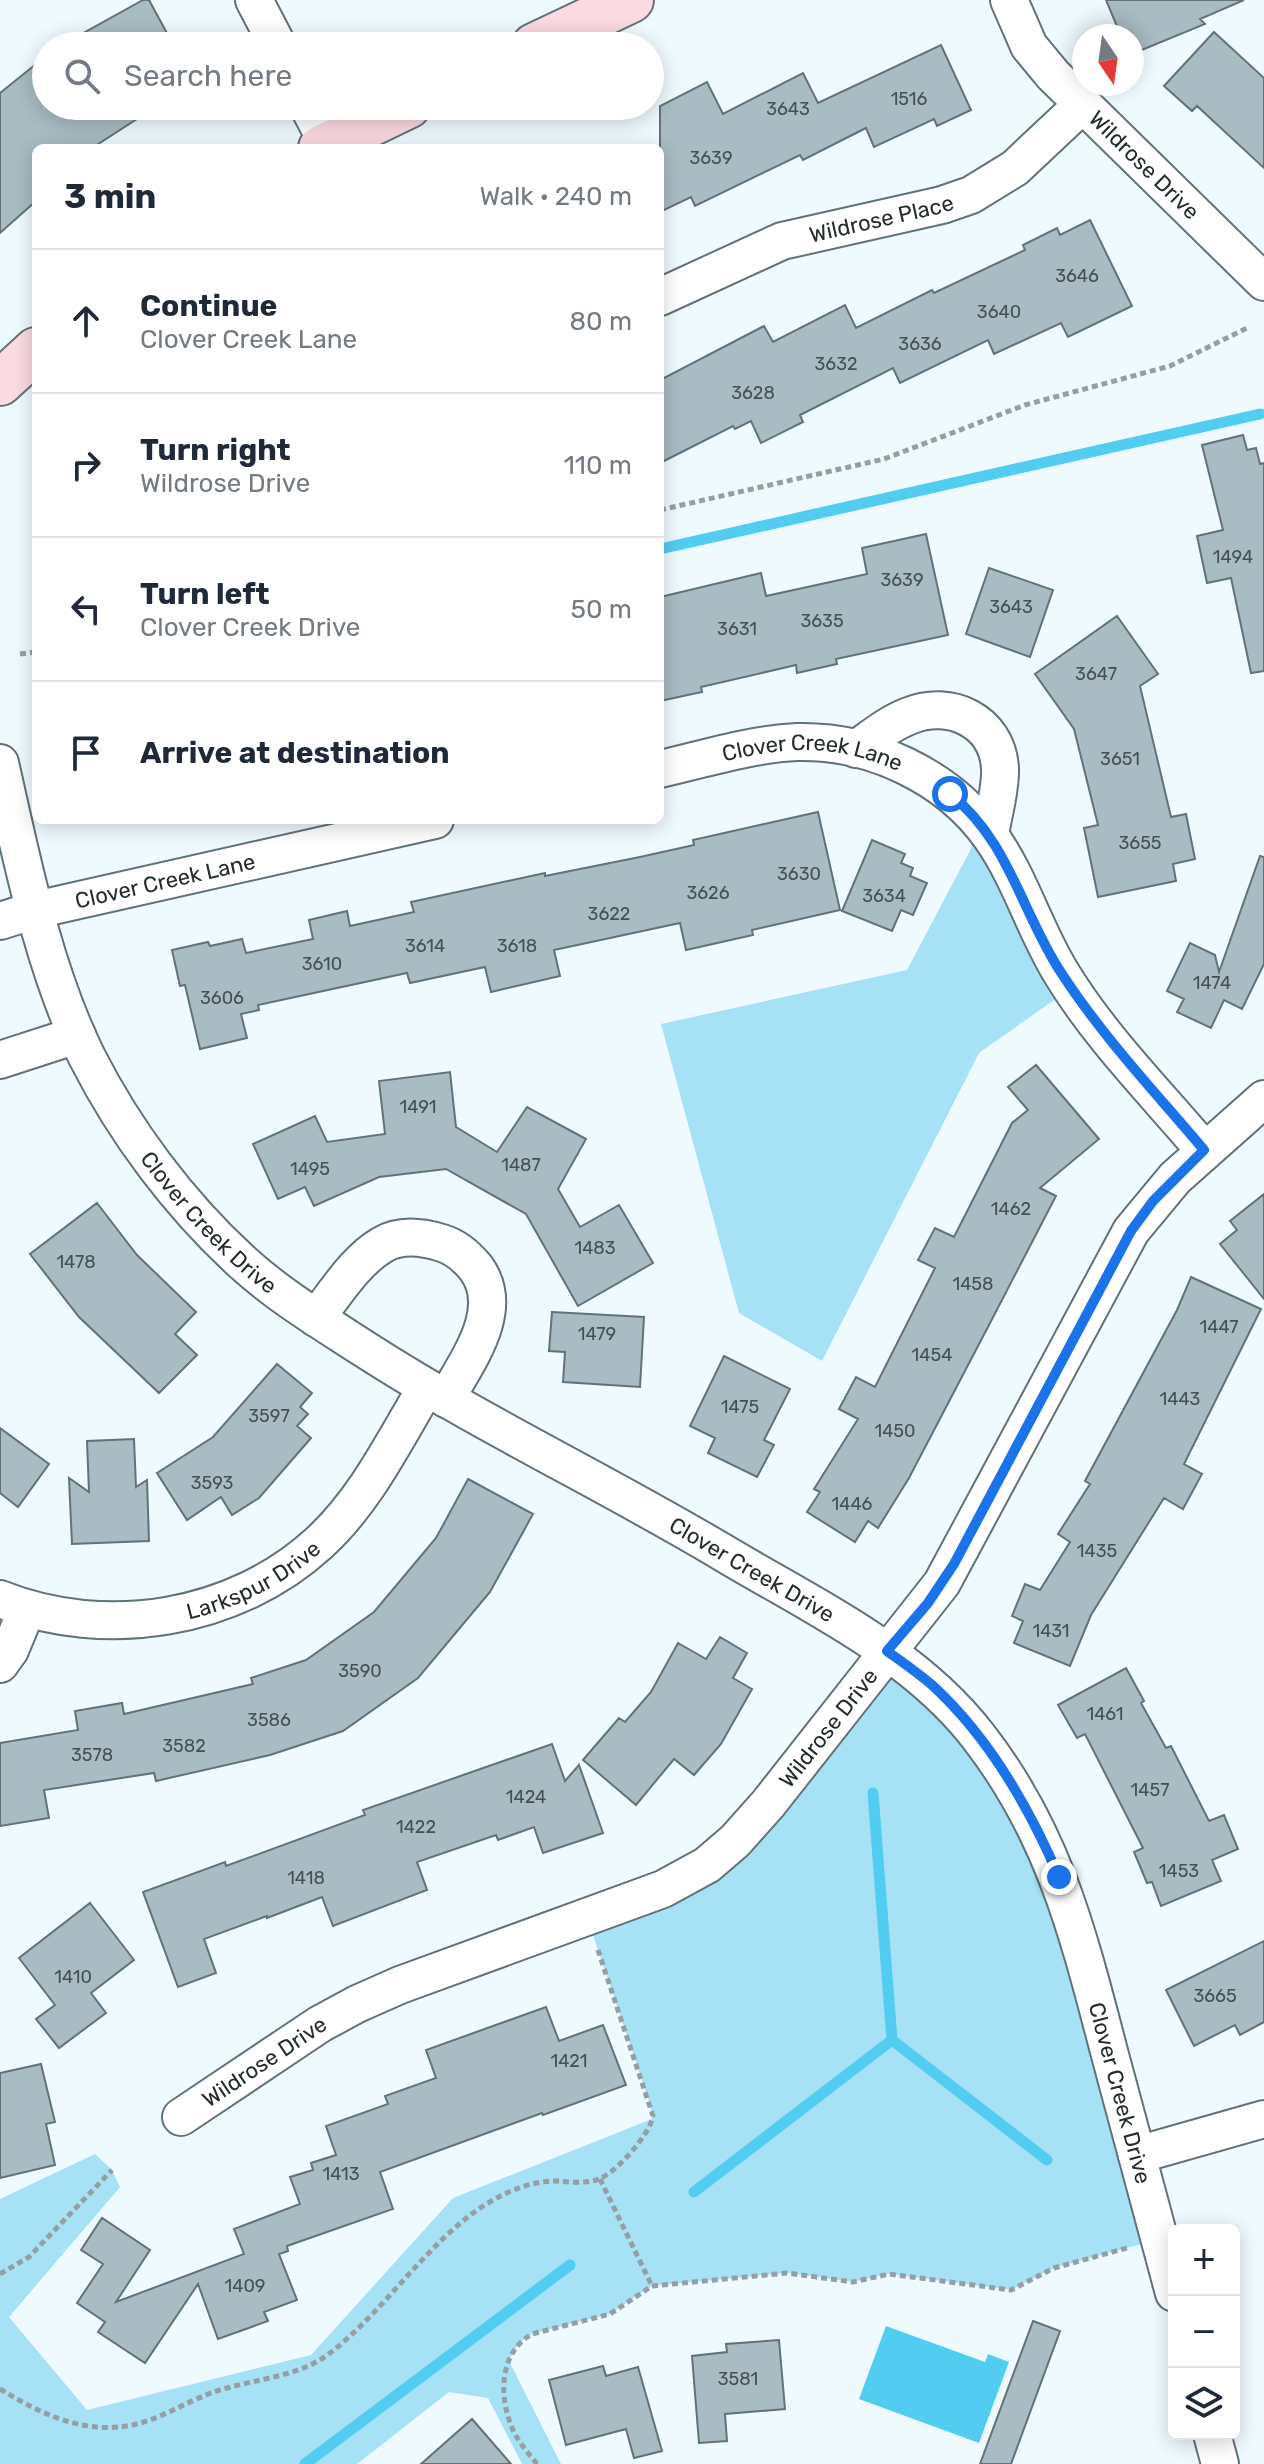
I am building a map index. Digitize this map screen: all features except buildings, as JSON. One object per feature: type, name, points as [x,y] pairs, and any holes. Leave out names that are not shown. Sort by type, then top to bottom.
[{"type":"street","points":[[254,0],[271,32]]},
{"type":"street","points":[[564,32],[631,0]]},
{"type":"street","name":"Wildrose Drive","points":[[1009,0],[1029,46],[1053,75],[1264,282]]},
{"type":"street","name":"Wildrose Place","points":[[664,295],[782,241],[942,205],[971,195],[1021,163],[1082,105]]},
{"type":"street","points":[[314,120],[323,144]]},
{"type":"street","points":[[328,144],[379,120]]},
{"type":"street","points":[[0,383],[32,354]]},
{"type":"street","points":[[856,749],[896,722],[923,711],[958,712],[976,721],[993,741],[999,761],[1000,777],[990,835]]},
{"type":"street","name":"Clover Creek Lane","points":[[664,768],[779,744],[812,742],[856,749],[893,761],[936,784],[962,803],[990,835],[1054,961],[1076,995],[1204,1150]]},
{"type":"street","name":"Clover Creek Drive","points":[[0,763],[35,910],[77,1035],[123,1118],[182,1199],[243,1263],[316,1318],[436,1393],[670,1521],[887,1651],[933,1686],[976,1734],[1027,1810],[1059,1877],[1082,1950],[1168,2271]]},
{"type":"street","name":"Clover Creek Lane","points":[[35,910],[417,824]]},
{"type":"street","points":[[0,921],[35,910]]},
{"type":"street","points":[[0,1060],[77,1035]]},
{"type":"street","name":"Wildrose Drive","points":[[181,2117],[320,2024],[357,2004],[400,1985],[663,1889],[707,1865],[735,1841],[928,1603],[954,1564],[1131,1231],[1161,1193],[1204,1150],[1264,1099]]},
{"type":"street","points":[[316,1318],[360,1264],[382,1244],[409,1237],[448,1245],[470,1260],[479,1273],[487,1304],[477,1342],[436,1393]]},
{"type":"street","name":"Larkspur Drive","points":[[13,1604],[88,1619],[144,1619],[186,1612],[254,1588],[300,1559],[335,1526],[436,1393]]},
{"type":"street","points":[[0,1664],[10,1650],[13,1604]]},
{"type":"street","points":[[1137,2155],[1264,2119]]},
{"type":"street","points":[[1214,2440],[1220,2464]]},
{"type":"path","points":[[664,509],[884,459],[1025,405],[1170,366],[1249,327]]},
{"type":"path","points":[[20,654],[32,652]]},
{"type":"path","points":[[0,2389],[53,2419],[73,2424],[125,2426],[145,2422],[222,2389],[289,2374],[312,2365],[351,2335],[457,2227],[489,2202],[524,2185],[600,2179],[631,2151],[649,2128],[653,2116],[598,1949]]},
{"type":"path","points":[[0,2274],[29,2257],[112,2170]]},
{"type":"path","points":[[600,2179],[652,2286]]},
{"type":"path","points":[[537,2464],[516,2436],[505,2404],[504,2377],[513,2353],[522,2340],[532,2334],[610,2314],[652,2286],[787,2273],[853,2282],[889,2274],[1011,2290],[1054,2268],[1128,2248]]},
{"type":"shaded area","points":[[983,826],[1071,988],[979,1053],[822,1361],[739,1313],[661,1024],[907,970]]},
{"type":"shaded area","points":[[887,1651],[1003,1771],[1160,2239],[1054,2268],[1011,2290],[889,2274],[853,2282],[787,2273],[652,2286],[610,2314],[532,2334],[515,2349],[509,2361],[561,2464],[522,2464],[488,2398],[449,2392],[357,2464],[0,2464],[0,2199],[95,2154],[112,2170],[120,2187],[9,2317],[87,2410],[311,2355],[453,2198],[652,2119],[650,2104],[587,1917],[680,1881]]},
{"type":"water","points":[[886,2326],[985,2362],[988,2354],[1009,2362],[979,2443],[859,2399]]},
{"type":"waterway","points":[[664,548],[1260,414]]},
{"type":"waterway","points":[[873,1793],[892,2040],[1047,2160]]},
{"type":"waterway","points":[[694,2192],[892,2040]]},
{"type":"waterway","points":[[305,2464],[570,2265]]},
{"type":"route","points":[[950,794],[962,803],[992,838],[1061,974],[1097,1023],[1204,1150],[1153,1201],[1131,1231],[954,1564],[928,1603],[887,1651],[933,1686],[976,1734],[1027,1810],[1059,1877]]}]
